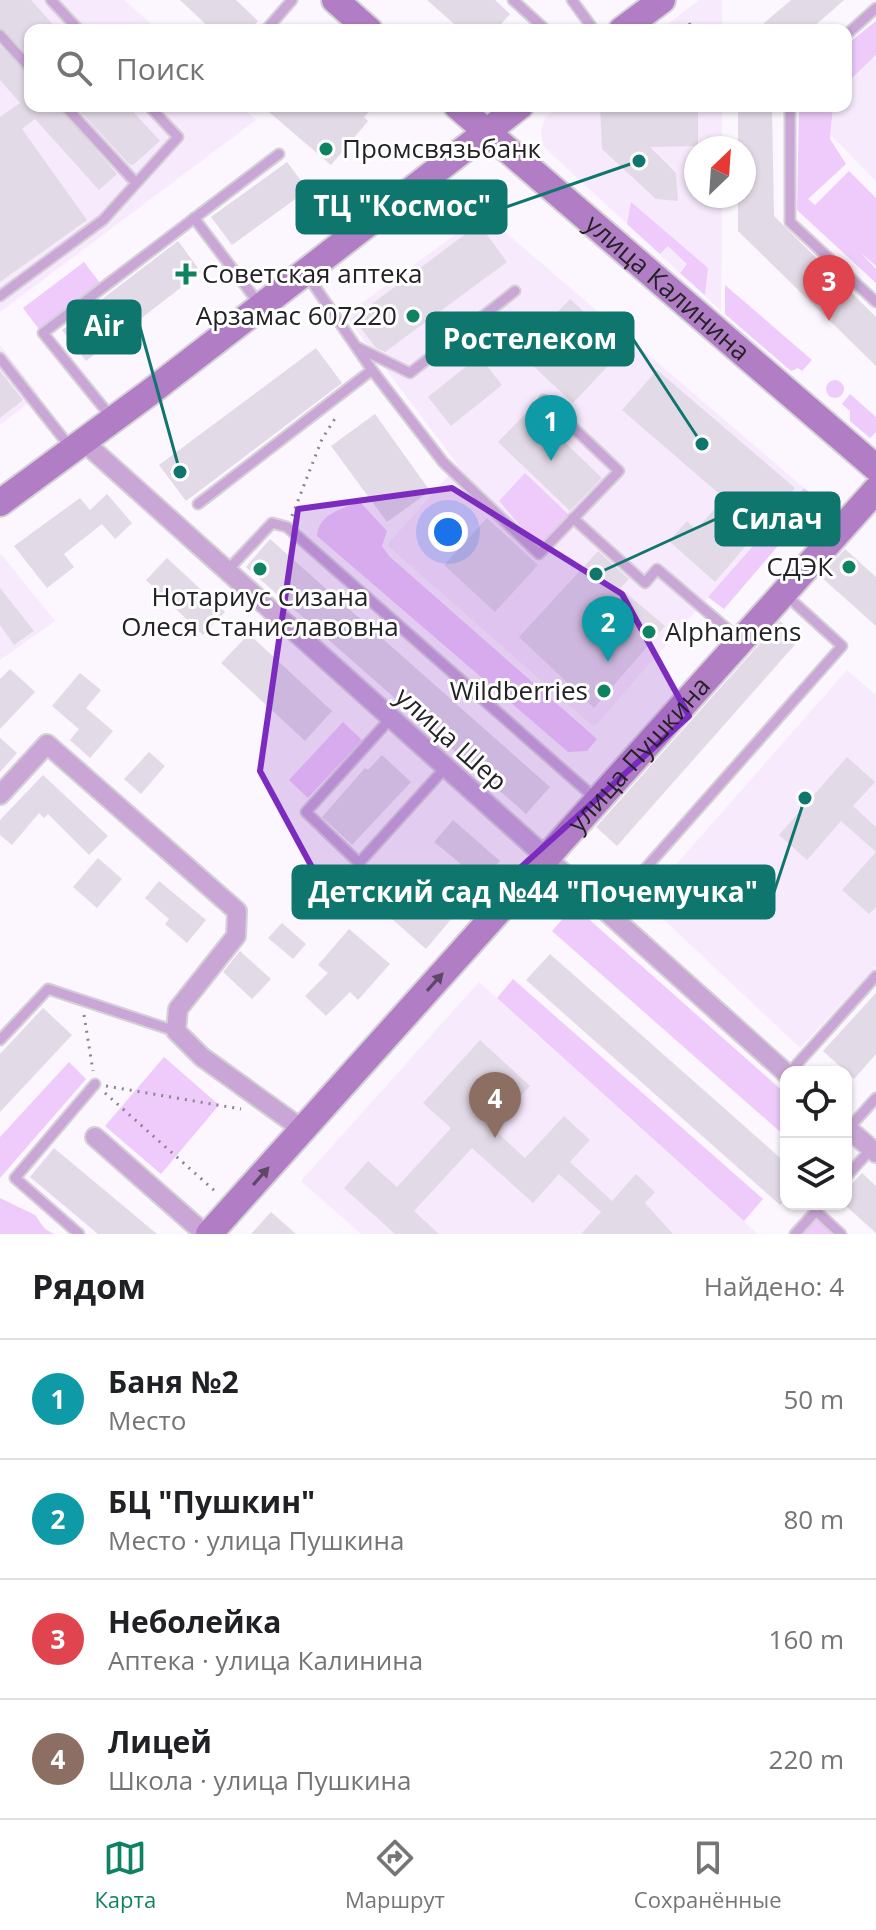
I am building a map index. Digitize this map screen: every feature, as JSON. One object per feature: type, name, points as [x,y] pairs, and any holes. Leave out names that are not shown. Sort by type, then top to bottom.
[{"type":"street","points":[[335,0],[362,24]]},
{"type":"street","points":[[630,24],[662,0]]},
{"type":"street","name":"улица Калинина","points":[[464,112],[876,468]]},
{"type":"street","points":[[0,503],[113,420],[512,112]]},
{"type":"street","name":"улица Шер","points":[[78,446],[226,572],[780,1066]]},
{"type":"street","name":"улица Пушкина","points":[[207,1234],[876,490]]},
{"type":"street","points":[[0,795],[47,744],[237,911],[236,936],[178,1009],[176,1031],[202,1057],[302,1129]]},
{"type":"street","points":[[852,1132],[874,1151]]},
{"type":"street","points":[[95,1137],[207,1234]]},
{"type":"lane","points":[[51,0],[73,24]]},
{"type":"lane","points":[[271,24],[292,0]]},
{"type":"lane","points":[[513,0],[539,24]]},
{"type":"lane","points":[[572,0],[590,24]]},
{"type":"lane","points":[[852,30],[876,8]]},
{"type":"lane","points":[[0,35],[24,61]]},
{"type":"lane","points":[[71,112],[136,183]]},
{"type":"lane","points":[[0,296],[103,220],[178,137],[155,112]]},
{"type":"lane","points":[[790,112],[790,222],[876,302]]},
{"type":"lane","points":[[113,420],[43,333],[279,154]]},
{"type":"lane","points":[[194,218],[261,306]]},
{"type":"lane","points":[[305,272],[372,370],[443,462],[539,554],[619,471],[544,400]]},
{"type":"lane","points":[[356,346],[410,373],[515,291]]},
{"type":"lane","points":[[0,358],[78,446]]},
{"type":"lane","points":[[198,504],[372,370]]},
{"type":"lane","points":[[573,518],[645,583],[657,569],[742,641]]},
{"type":"lane","points":[[226,572],[272,523],[287,527],[599,801]]},
{"type":"lane","points":[[606,913],[842,646],[784,593]]},
{"type":"lane","points":[[390,719],[306,812],[359,863],[445,768]]},
{"type":"lane","points":[[794,1066],[876,976]]},
{"type":"lane","points":[[0,1040],[48,989],[176,1031]]},
{"type":"lane","points":[[78,1234],[15,1178],[95,1084]]},
{"type":"lane","points":[[852,1123],[876,1098]]},
{"type":"lane","points":[[852,1171],[874,1151]]},
{"type":"lane","points":[[795,1234],[817,1210]]},
{"type":"lane","points":[[821,1210],[841,1234]]},
{"type":"path","points":[[287,527],[322,439],[337,415]]},
{"type":"path","points":[[81,999],[95,1084],[217,1192]]},
{"type":"path","points":[[95,1084],[244,1110]]},
{"type":"highlighted area","points":[[452,488],[622,594],[689,716],[491,894],[334,908],[260,771],[298,509]]},
{"type":"shaded area","points":[[0,0],[124,0],[151,24],[24,24],[24,112],[247,112],[256,120],[0,312]]},
{"type":"shaded area","points":[[699,0],[722,0],[722,24],[668,24]]},
{"type":"shaded area","points":[[876,21],[876,55],[852,78],[852,40]]},
{"type":"shaded area","points":[[874,58],[876,60],[876,181],[831,135],[833,112],[852,112],[852,78]]},
{"type":"shaded area","points":[[552,112],[722,112],[722,136],[684,136],[684,208],[722,208],[721,311],[543,146],[541,130],[545,118]]},
{"type":"shaded area","points":[[799,112],[832,112],[830,139],[846,164],[808,199],[815,205],[849,171],[876,198],[876,266],[861,253],[876,269],[876,283],[797,210]]},
{"type":"shaded area","points":[[631,202],[708,268],[705,295],[680,273],[687,264],[668,246],[660,254],[627,224]]},
{"type":"shaded area","points":[[484,214],[804,488],[594,727],[387,545],[458,465],[345,315]]},
{"type":"shaded area","points":[[84,262],[100,283],[39,329],[23,308]]},
{"type":"shaded area","points":[[725,285],[812,360],[802,371],[798,368],[791,371],[725,314]]},
{"type":"shaded area","points":[[0,345],[39,395],[0,425]]},
{"type":"shaded area","points":[[835,380],[844,389],[835,398],[826,389]]},
{"type":"shaded area","points":[[850,394],[876,417],[876,432],[870,438],[850,421],[850,411],[842,404]]},
{"type":"shaded area","points":[[525,473],[569,515],[538,547],[499,501]]},
{"type":"shaded area","points":[[804,488],[818,499],[724,609],[708,597]]},
{"type":"shaded area","points":[[360,502],[387,531],[382,546],[389,556],[597,739],[587,751],[568,752],[317,536],[327,517]]},
{"type":"shaded area","points":[[0,555],[55,621],[0,660]]},
{"type":"shaded area","points":[[847,670],[876,695],[876,967],[800,1048],[644,901]]},
{"type":"shaded area","points":[[343,722],[362,740],[308,798],[289,780]]},
{"type":"shaded area","points":[[574,906],[780,1089],[780,1132],[552,931]]},
{"type":"shaded area","points":[[513,979],[763,1199],[744,1221],[497,998]]},
{"type":"shaded area","points":[[479,982],[758,1234],[361,1234],[301,1181]]},
{"type":"shaded area","points":[[164,1057],[219,1105],[161,1174],[105,1126]]},
{"type":"shaded area","points":[[69,1062],[86,1079],[0,1178],[0,1137]]},
{"type":"shaded area","points":[[0,1198],[35,1215],[45,1229],[54,1234],[0,1234]]},
{"type":"shaded area","points":[[815,1218],[833,1234],[802,1234]]},
{"type":"building","points":[[0,0],[31,0],[53,24],[24,24],[24,51],[0,28]]},
{"type":"building","points":[[180,0],[236,0],[258,21],[255,24],[206,24]]},
{"type":"building","points":[[427,0],[495,0],[510,14],[501,24],[454,24]]},
{"type":"building","points":[[791,0],[844,0],[817,24],[763,24]]},
{"type":"building","points":[[0,46],[24,69],[24,112],[63,112],[117,174],[99,190],[35,119],[22,129],[87,220],[0,282],[0,117],[20,103],[0,80]]},
{"type":"building","points":[[81,112],[133,112],[160,141],[133,165]]},
{"type":"building","points":[[269,112],[369,112],[364,117],[368,121],[331,165]]},
{"type":"building","points":[[600,112],[698,112],[698,136],[684,136],[684,146],[650,147],[676,173],[678,201],[656,199],[602,149]]},
{"type":"building","points":[[738,112],[772,112],[774,216],[876,317],[876,366],[738,231],[738,208],[756,208],[756,136],[738,136]]},
{"type":"building","points":[[287,162],[308,190],[232,245],[211,217]]},
{"type":"building","points":[[479,224],[507,262],[385,352],[376,348],[353,318]]},
{"type":"building","points":[[178,241],[201,272],[86,361],[62,330]]},
{"type":"building","points":[[570,299],[624,349],[573,403],[519,353]]},
{"type":"building","points":[[316,348],[342,383],[186,501],[159,465]]},
{"type":"building","points":[[479,356],[502,385],[451,426],[428,397]]},
{"type":"building","points":[[657,370],[795,488],[715,582],[669,541],[687,521],[696,530],[724,498],[622,410]]},
{"type":"building","points":[[0,371],[23,400],[0,418]]},
{"type":"building","points":[[530,409],[602,478],[570,511],[498,442]]},
{"type":"building","points":[[375,414],[430,491],[387,522],[331,446]]},
{"type":"building","points":[[107,494],[132,523],[115,539],[102,524],[64,554],[74,567],[47,588],[14,546],[80,498],[90,510]]},
{"type":"building","points":[[487,518],[538,565],[495,612],[444,565]]},
{"type":"building","points":[[270,539],[550,787],[526,814],[246,567]]},
{"type":"building","points":[[845,549],[876,577],[876,626],[820,576]]},
{"type":"building","points":[[598,551],[629,579],[620,588],[665,626],[594,708],[519,637]]},
{"type":"building","points":[[167,558],[225,612],[203,635],[146,580]]},
{"type":"building","points":[[0,588],[34,631],[14,645],[0,625]]},
{"type":"building","points":[[780,621],[800,639],[617,846],[596,827]]},
{"type":"building","points":[[249,634],[332,711],[305,741],[221,663]]},
{"type":"building","points":[[10,669],[35,692],[0,729],[0,679]]},
{"type":"building","points":[[80,673],[101,690],[86,708],[113,731],[90,758],[70,740],[79,729],[52,706]]},
{"type":"building","points":[[0,738],[17,753],[0,772]]},
{"type":"building","points":[[149,752],[165,766],[141,794],[124,779]]},
{"type":"building","points":[[382,755],[411,782],[352,845],[322,817],[365,768],[368,770]]},
{"type":"building","points":[[847,757],[875,782],[853,806],[876,827],[876,852],[841,821],[807,860],[779,835]]},
{"type":"building","points":[[43,775],[108,836],[89,855],[48,814],[44,818],[39,813],[12,845],[0,835],[0,820]]},
{"type":"building","points":[[453,820],[500,861],[426,949],[392,919],[407,902],[419,913],[461,864],[434,842]]},
{"type":"building","points":[[876,852],[876,907],[869,914],[842,890]]},
{"type":"building","points":[[98,858],[122,879],[97,908],[73,887]]},
{"type":"building","points":[[159,881],[206,920],[187,943],[165,924],[169,919],[145,898]]},
{"type":"building","points":[[282,923],[306,944],[293,959],[268,938]]},
{"type":"building","points":[[349,929],[390,964],[358,1000],[350,992],[326,1016],[305,996],[328,973],[318,965]]},
{"type":"building","points":[[240,951],[271,979],[252,999],[223,972]]},
{"type":"building","points":[[550,954],[780,1158],[780,1205],[526,980]]},
{"type":"building","points":[[876,993],[876,1054],[854,1079],[852,1066],[840,1066],[823,1051]]},
{"type":"building","points":[[43,1008],[72,1035],[0,1112],[0,1054]]},
{"type":"building","points":[[480,1040],[530,1086],[492,1128],[525,1158],[564,1116],[590,1140],[570,1162],[612,1201],[636,1174],[655,1192],[645,1203],[673,1234],[581,1234],[601,1212],[559,1174],[533,1203],[472,1148],[414,1211],[439,1234],[395,1234],[344,1188],[368,1161],[397,1187],[451,1128],[423,1103]]},
{"type":"building","points":[[54,1148],[157,1234],[98,1234],[30,1177]]},
{"type":"building","points":[[862,1173],[876,1186],[876,1233],[850,1210],[852,1184]]},
{"type":"building","points":[[271,1212],[296,1234],[251,1234]]},
{"type":"place","name":"Промсвязьбанк","points":[[326,149]]},
{"type":"place","name":"ТЦ \"Космос\"","points":[[639,161]]},
{"type":"place","name":"Советская аптека","points":[[186,274]]},
{"type":"place","name":"Арзамас 607220","points":[[413,316]]},
{"type":"place","name":"Неболейка","points":[[829,321]]},
{"type":"place","name":"Ростелеком","points":[[702,444]]},
{"type":"place","name":"Баня №2","points":[[551,461]]},
{"type":"place","name":"Air","points":[[180,472]]},
{"type":"place","name":"СДЭК","points":[[849,567]]},
{"type":"place","name":"Нотариус Сизана Олеся Станиславовна","points":[[260,569]]},
{"type":"place","name":"Силач","points":[[596,574]]},
{"type":"place","name":"Alphamens","points":[[649,632]]},
{"type":"place","name":"БЦ \"Пушкин\"","points":[[608,662]]},
{"type":"place","name":"Wildberries","points":[[604,691]]},
{"type":"place","name":"Детский сад №44 \"Почемучка\"","points":[[805,798]]},
{"type":"place","name":"Лицей","points":[[495,1138]]}]
